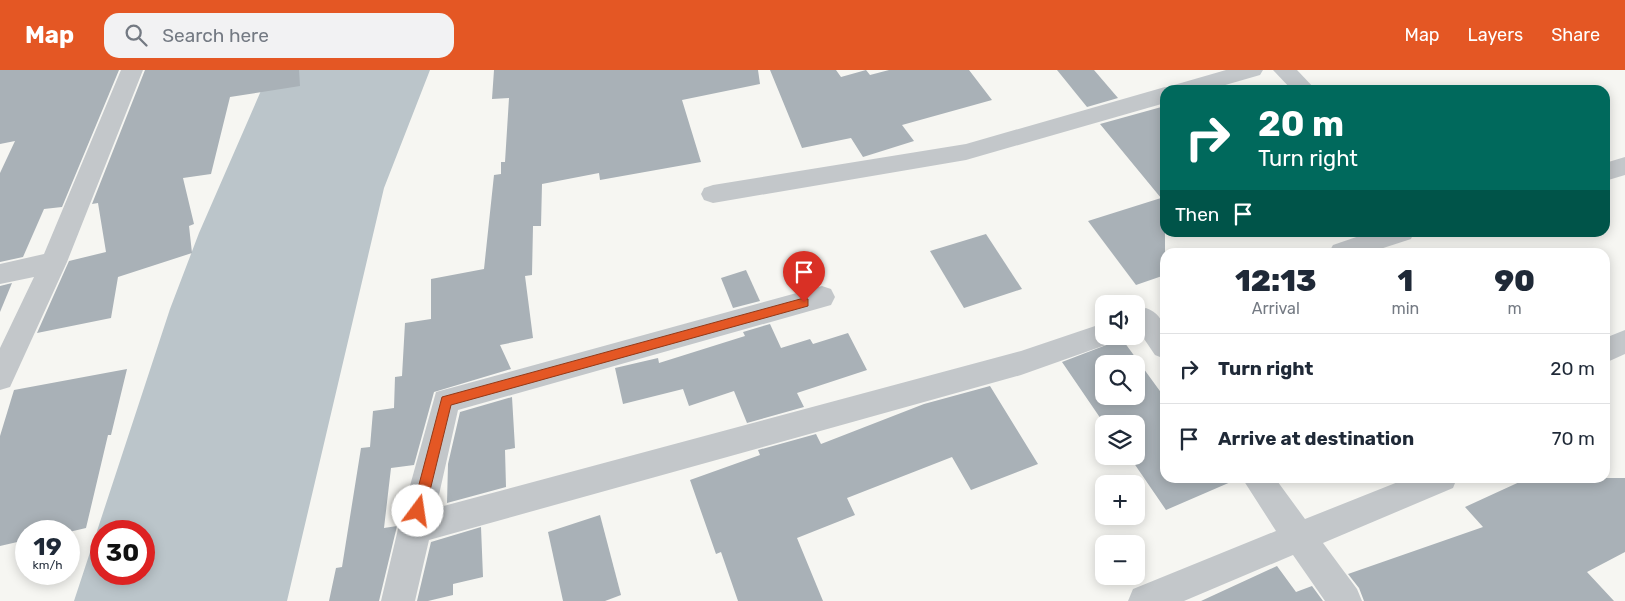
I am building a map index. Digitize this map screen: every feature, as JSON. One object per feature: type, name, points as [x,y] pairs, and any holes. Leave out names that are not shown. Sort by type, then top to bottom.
[{"type":"street","points":[[0,378],[54,262],[132,70]]},
{"type":"street","points":[[1200,85],[1252,70]]},
{"type":"street","points":[[1284,70],[1300,85]]},
{"type":"street","points":[[713,194],[966,152],[1160,96]]},
{"type":"street","points":[[1610,170],[1625,166]]},
{"type":"street","points":[[1354,248],[1387,237]]},
{"type":"street","points":[[0,274],[54,262]]},
{"type":"street","points":[[398,601],[446,401],[822,297]]},
{"type":"street","points":[[1149,318],[1160,338]]},
{"type":"street","points":[[414,529],[1021,362],[1095,337]]},
{"type":"street","points":[[1610,348],[1625,341]]},
{"type":"street","points":[[1262,483],[1345,601]]},
{"type":"street","points":[[1145,601],[1430,483]]},
{"type":"shaded area","points":[[270,70],[430,70],[384,188],[287,601],[74,601],[90,552],[90,585],[155,585],[155,520],[101,520],[170,309],[199,233]]},
{"type":"building","points":[[0,70],[119,70],[62,207],[44,209],[23,257],[0,262],[0,173],[15,141],[0,144]]},
{"type":"building","points":[[145,70],[299,70],[300,86],[230,97],[211,174],[183,178],[194,224],[189,226],[192,253],[118,277],[111,318],[37,333],[69,261],[106,252],[98,203],[92,204]]},
{"type":"building","points":[[494,70],[758,70],[760,84],[682,100],[701,162],[600,180],[599,173],[542,184],[541,226],[533,226],[532,275],[525,276],[533,338],[500,345],[511,369],[434,392],[414,465],[391,468],[384,528],[397,526],[379,601],[329,601],[336,568],[342,567],[361,448],[370,447],[373,411],[394,408],[395,377],[402,376],[405,323],[431,319],[431,279],[484,269],[494,175],[501,174],[501,162],[505,162],[509,98],[492,99]]},
{"type":"building","points":[[770,70],[836,70],[841,77],[866,70],[870,75],[889,70],[969,70],[992,100],[902,125],[914,141],[863,157],[851,138],[802,148]]},
{"type":"building","points":[[1057,70],[1094,70],[1118,98],[1087,107]]},
{"type":"building","points":[[1160,107],[1160,197],[1100,124]]},
{"type":"building","points":[[1160,198],[1160,237],[1165,237],[1165,248],[1160,248],[1160,277],[1136,285],[1088,221]]},
{"type":"building","points":[[986,234],[1022,289],[964,308],[930,251]]},
{"type":"building","points":[[746,270],[760,301],[733,308],[721,278]]},
{"type":"building","points":[[12,283],[0,312],[0,286]]},
{"type":"building","points":[[770,324],[781,348],[810,339],[813,344],[848,333],[867,370],[797,393],[804,407],[747,423],[734,391],[689,406],[683,389],[623,404],[615,368],[658,358],[659,363],[745,336],[743,332]]},
{"type":"building","points":[[1106,345],[1126,345],[1134,355],[1095,355],[1095,405],[1145,405],[1145,371],[1160,391],[1160,483],[1228,483],[1166,510],[1145,479],[1145,475],[1142,475],[1135,465],[1145,465],[1145,415],[1098,415],[1062,362]]},
{"type":"building","points":[[127,369],[111,435],[108,435],[86,528],[80,529],[80,520],[15,520],[15,543],[0,546],[0,436],[14,390]]},
{"type":"building","points":[[990,386],[1038,464],[971,490],[952,457],[847,498],[855,515],[797,538],[823,601],[738,601],[721,552],[716,554],[690,480],[760,455],[758,450],[816,434],[821,444],[924,404]]},
{"type":"building","points":[[512,397],[515,448],[505,450],[506,487],[447,503],[448,464],[460,412]]},
{"type":"building","points":[[1610,478],[1625,478],[1625,552],[1587,572],[1614,601],[1364,601],[1359,588],[1348,574],[1483,527],[1465,507],[1517,483],[1610,483]]},
{"type":"building","points":[[600,515],[621,595],[605,601],[563,601],[548,532]]},
{"type":"building","points":[[481,527],[483,577],[453,584],[453,595],[428,601],[417,601],[431,542]]},
{"type":"building","points":[[1277,566],[1296,592],[1312,586],[1323,601],[1201,601]]},
{"type":"route","points":[[418,511],[446,401],[804,302]]}]
